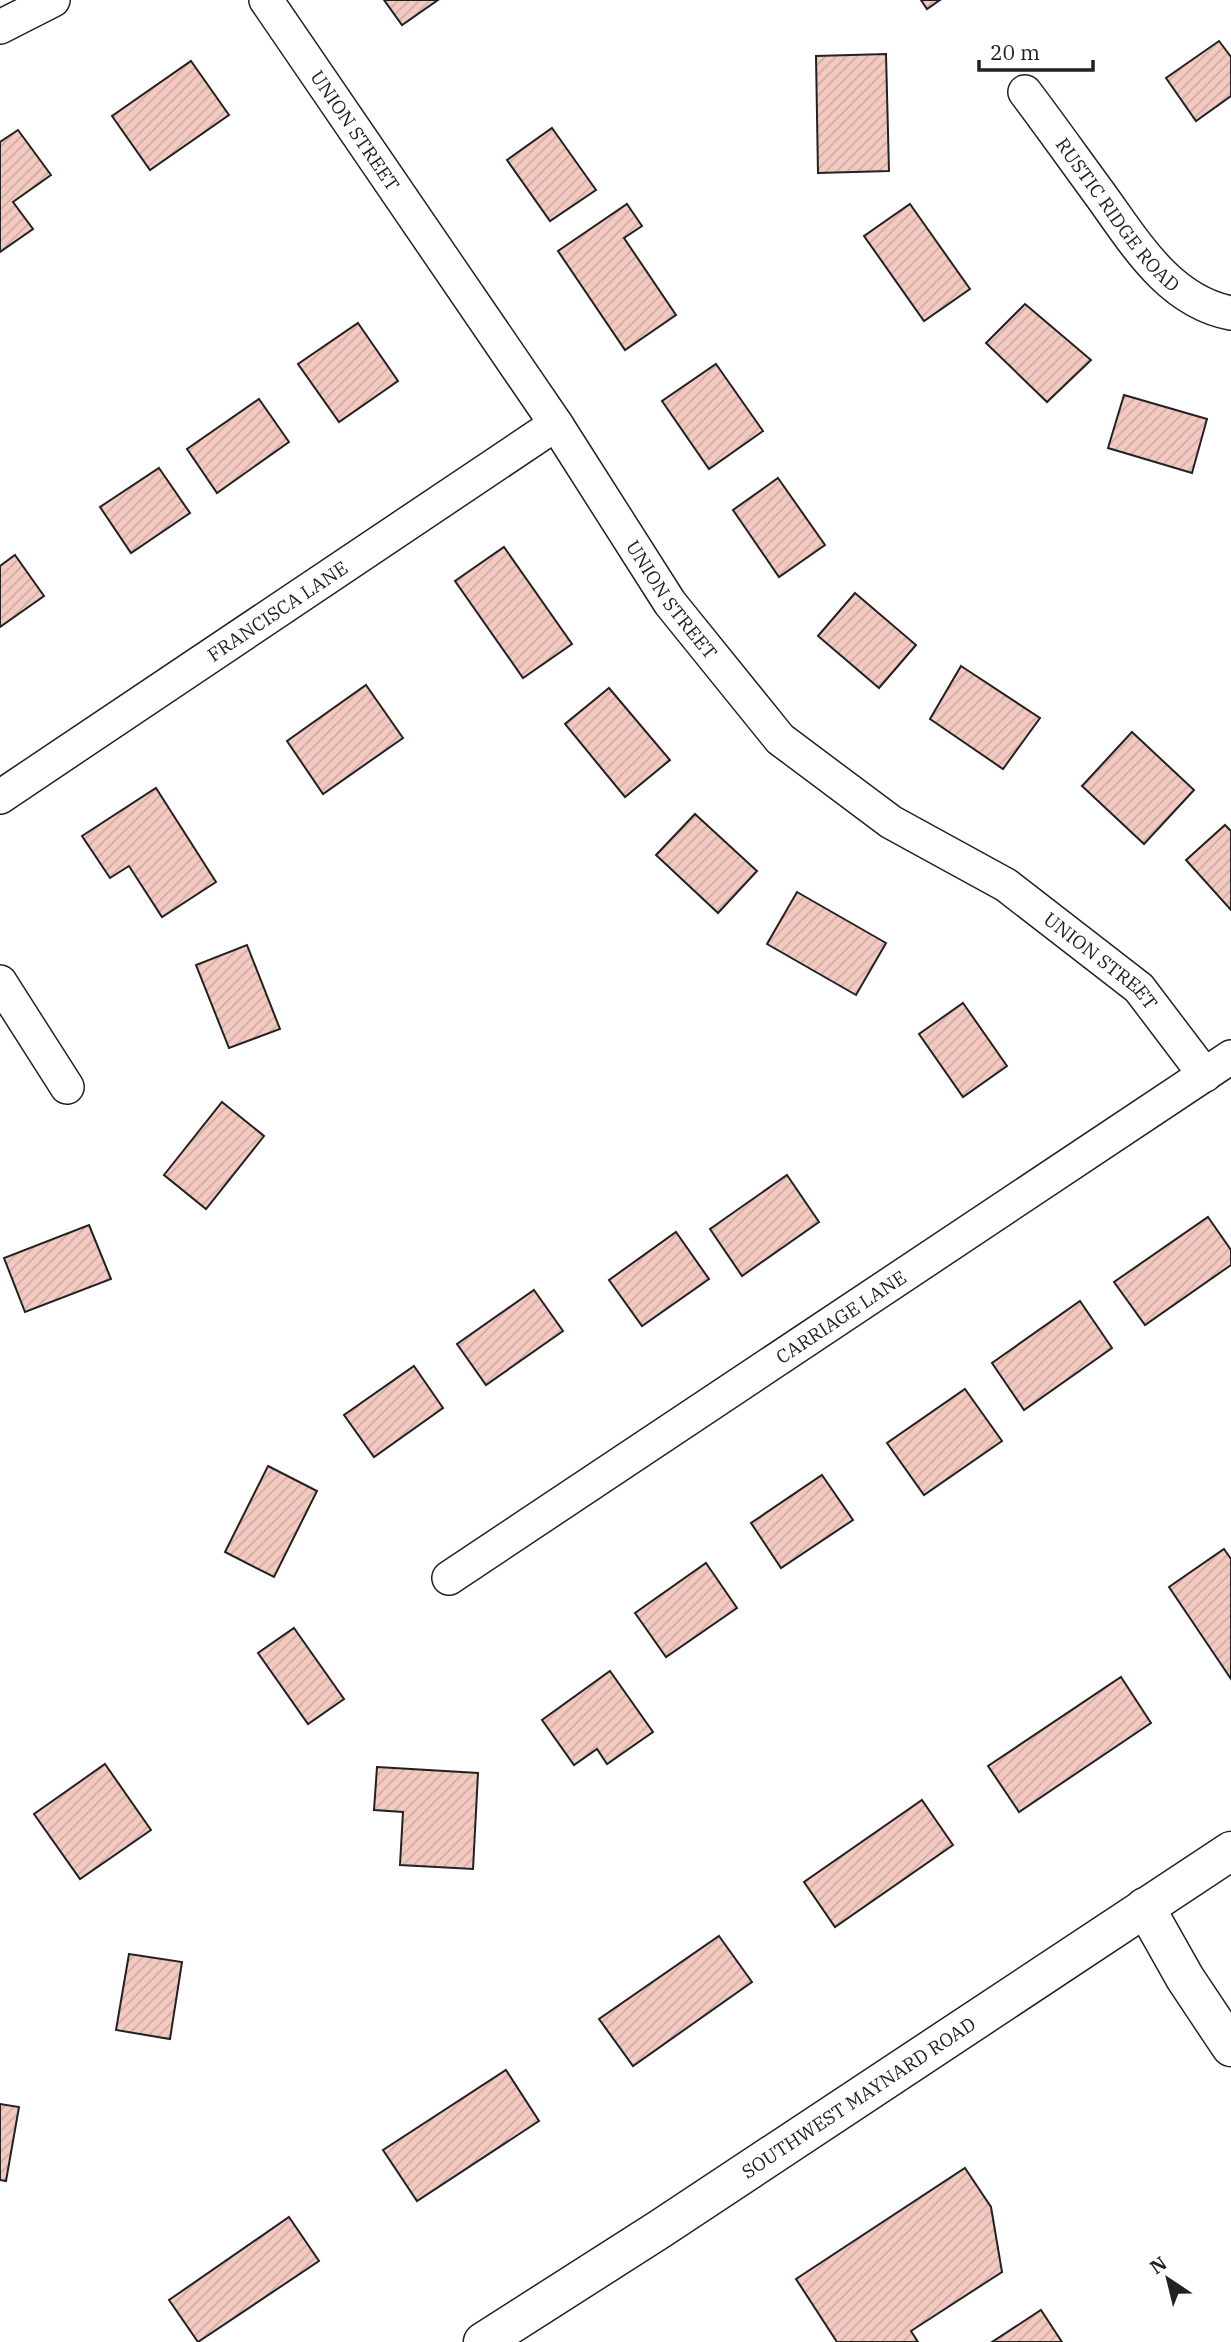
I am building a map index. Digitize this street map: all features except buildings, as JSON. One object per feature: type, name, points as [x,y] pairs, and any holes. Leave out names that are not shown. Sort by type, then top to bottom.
[{"type":"main road","name":"SOUTHWEST MAYNARD ROAD","points":[[484,2342],[660,2229],[1231,1851]]},
{"type":"main road","points":[[1145,1907],[1185,1978],[1231,2047]]},
{"type":"street","points":[[0,27],[53,0]]},
{"type":"street","name":"UNION STREET","points":[[266,0],[556,424],[670,603],[780,739],[891,822],[1006,886],[1139,988],[1218,1066]]},
{"type":"street","name":"RUSTIC RIDGE ROAD","points":[[1025,92],[1151,265],[1181,292],[1214,310],[1231,313]]},
{"type":"street","name":"FRANCISCA LANE","points":[[0,797],[556,424]]},
{"type":"street","points":[[0,982],[67,1087]]},
{"type":"street","name":"CARRIAGE LANE","points":[[449,1578],[1218,1066]]}]
